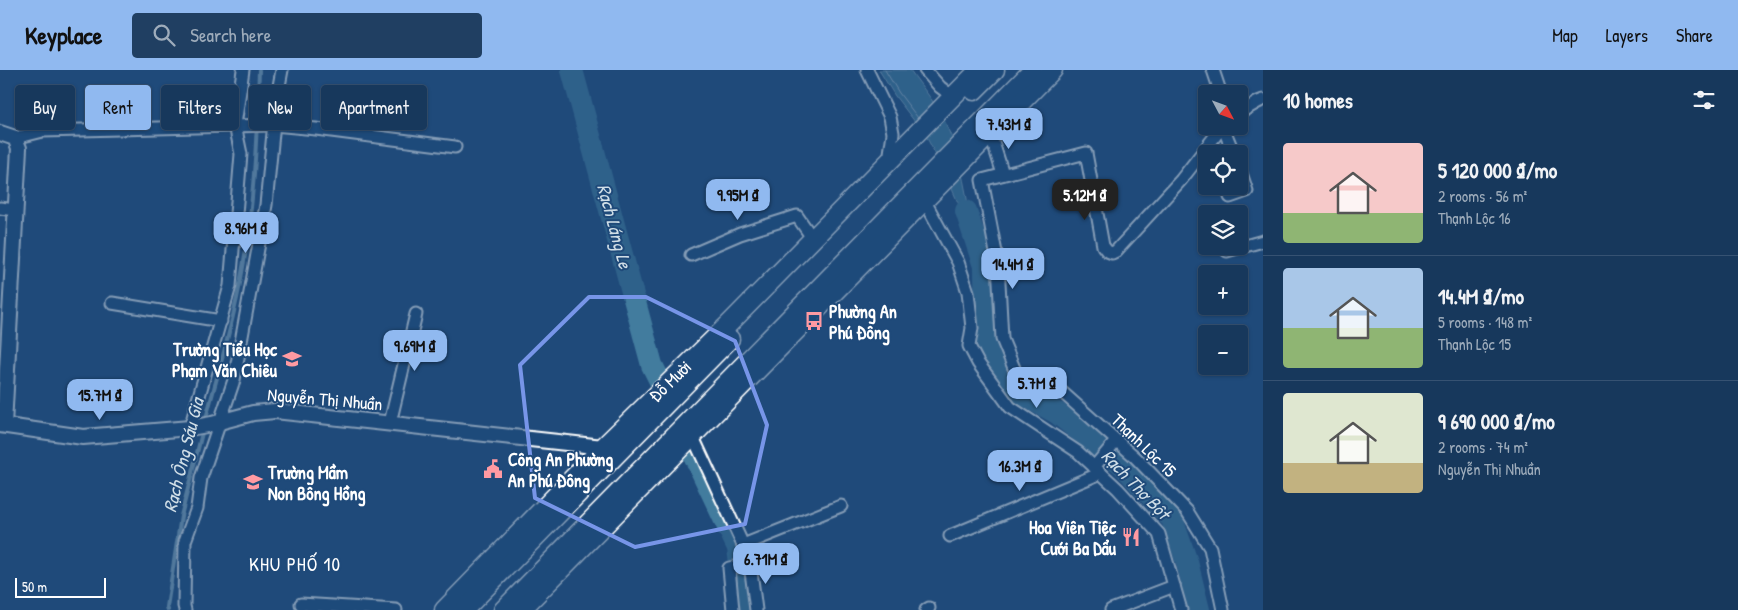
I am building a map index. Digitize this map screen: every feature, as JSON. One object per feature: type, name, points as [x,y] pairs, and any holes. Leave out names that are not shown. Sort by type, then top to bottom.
[{"type":"highway","points":[[896,160],[951,104],[979,70]]},
{"type":"highway","points":[[951,104],[995,70]]},
{"type":"highway","points":[[521,610],[923,194],[973,130],[1033,70]]},
{"type":"highway","points":[[503,610],[923,194],[971,152],[1053,70]]},
{"type":"highway","name":"Đỗ Mười","points":[[464,610],[723,330],[813,239],[896,160]]},
{"type":"highway","name":"Đỗ Mười","points":[[444,610],[610,451],[896,160]]},
{"type":"street","points":[[193,427],[230,286],[241,154],[239,125],[243,70]]},
{"type":"street","points":[[279,85],[282,70]]},
{"type":"street","points":[[867,70],[890,117],[896,160]]},
{"type":"street","points":[[925,70],[940,87],[951,104]]},
{"type":"street","points":[[1213,70],[1218,85]]},
{"type":"street","points":[[1248,108],[1263,100]]},
{"type":"street","points":[[239,125],[249,125]]},
{"type":"street","points":[[0,133],[15,138],[43,132],[161,128]]},
{"type":"street","points":[[311,129],[455,147]]},
{"type":"street","points":[[185,610],[185,541],[197,508],[201,478],[216,423],[234,380],[266,205],[271,130]]},
{"type":"street","points":[[990,133],[1003,174]]},
{"type":"street","name":"Thạnh Lộc 15","points":[[1216,135],[1181,180],[1116,251],[1112,252],[1107,251],[1103,246],[1086,153],[982,180],[998,263],[1002,339],[1016,373],[1063,393],[1135,457],[1187,511],[1210,548],[1223,610]]},
{"type":"street","name":"Nguyễn Thị Nhuần","points":[[15,138],[19,148],[2,425],[83,437],[193,427],[253,413],[275,411],[390,423],[610,451]]},
{"type":"street","points":[[923,194],[961,270],[968,292],[972,328],[969,346],[978,362],[1010,406],[1078,452],[1118,490],[1159,534],[1181,610]]},
{"type":"street","points":[[1230,197],[1236,195]]},
{"type":"street","points":[[0,208],[15,210]]},
{"type":"street","points":[[691,256],[740,234],[797,216],[813,239]]},
{"type":"street","points":[[1248,245],[1263,241]]},
{"type":"street","points":[[112,303],[221,321]]},
{"type":"street","points":[[390,423],[416,314]]},
{"type":"street","points":[[692,435],[743,544],[750,564],[756,610]]},
{"type":"street","points":[[950,536],[1097,470],[1116,441]]},
{"type":"street","points":[[743,544],[841,506]]},
{"type":"street","points":[[733,610],[729,568],[750,564]]},
{"type":"street","points":[[1111,610],[1174,586]]},
{"type":"street","points":[[301,604],[396,610]]},
{"type":"highlighted area","points":[[589,297],[646,297],[735,341],[767,425],[745,524],[635,547],[535,498],[520,365]]},
{"type":"water","points":[[879,70],[910,70],[934,103],[946,124],[960,166],[974,239],[945,173],[926,136],[895,96]]},
{"type":"waterway","name":"Rạch Ông Sáu Gia","points":[[205,422],[229,332],[244,264],[254,177],[259,70]]},
{"type":"waterway","name":"Rạch Láng Le","points":[[572,70],[652,365],[660,381]]},
{"type":"waterway","name":"Rạch Thợ Bột","points":[[966,211],[985,269],[986,333],[993,367],[1013,389],[1057,413],[1123,465],[1172,519],[1187,562],[1199,610]]},
{"type":"waterway","name":"Rạch Ông Sáu Gia","points":[[168,610],[181,516],[203,429]]},
{"type":"waterway","name":"Rạch Láng Le","points":[[692,451],[738,548],[746,610]]},
{"type":"place","name":"Phường An Phú Đông","points":[[814,321]]},
{"type":"place","name":"Trường Tiểu Học Phạm Văn Chiêu","points":[[292,359]]},
{"type":"place","name":"Công An Phường An Phú Đông","points":[[493,469]]},
{"type":"place","name":"Trường Mầm Non Bông Hồng","points":[[253,482]]},
{"type":"place","name":"Hoa Viên Tiệc Cưới Ba Dẩu","points":[[1131,537]]},
{"type":"district","name":"KHU PHỐ 10","points":[[295,564]]}]
